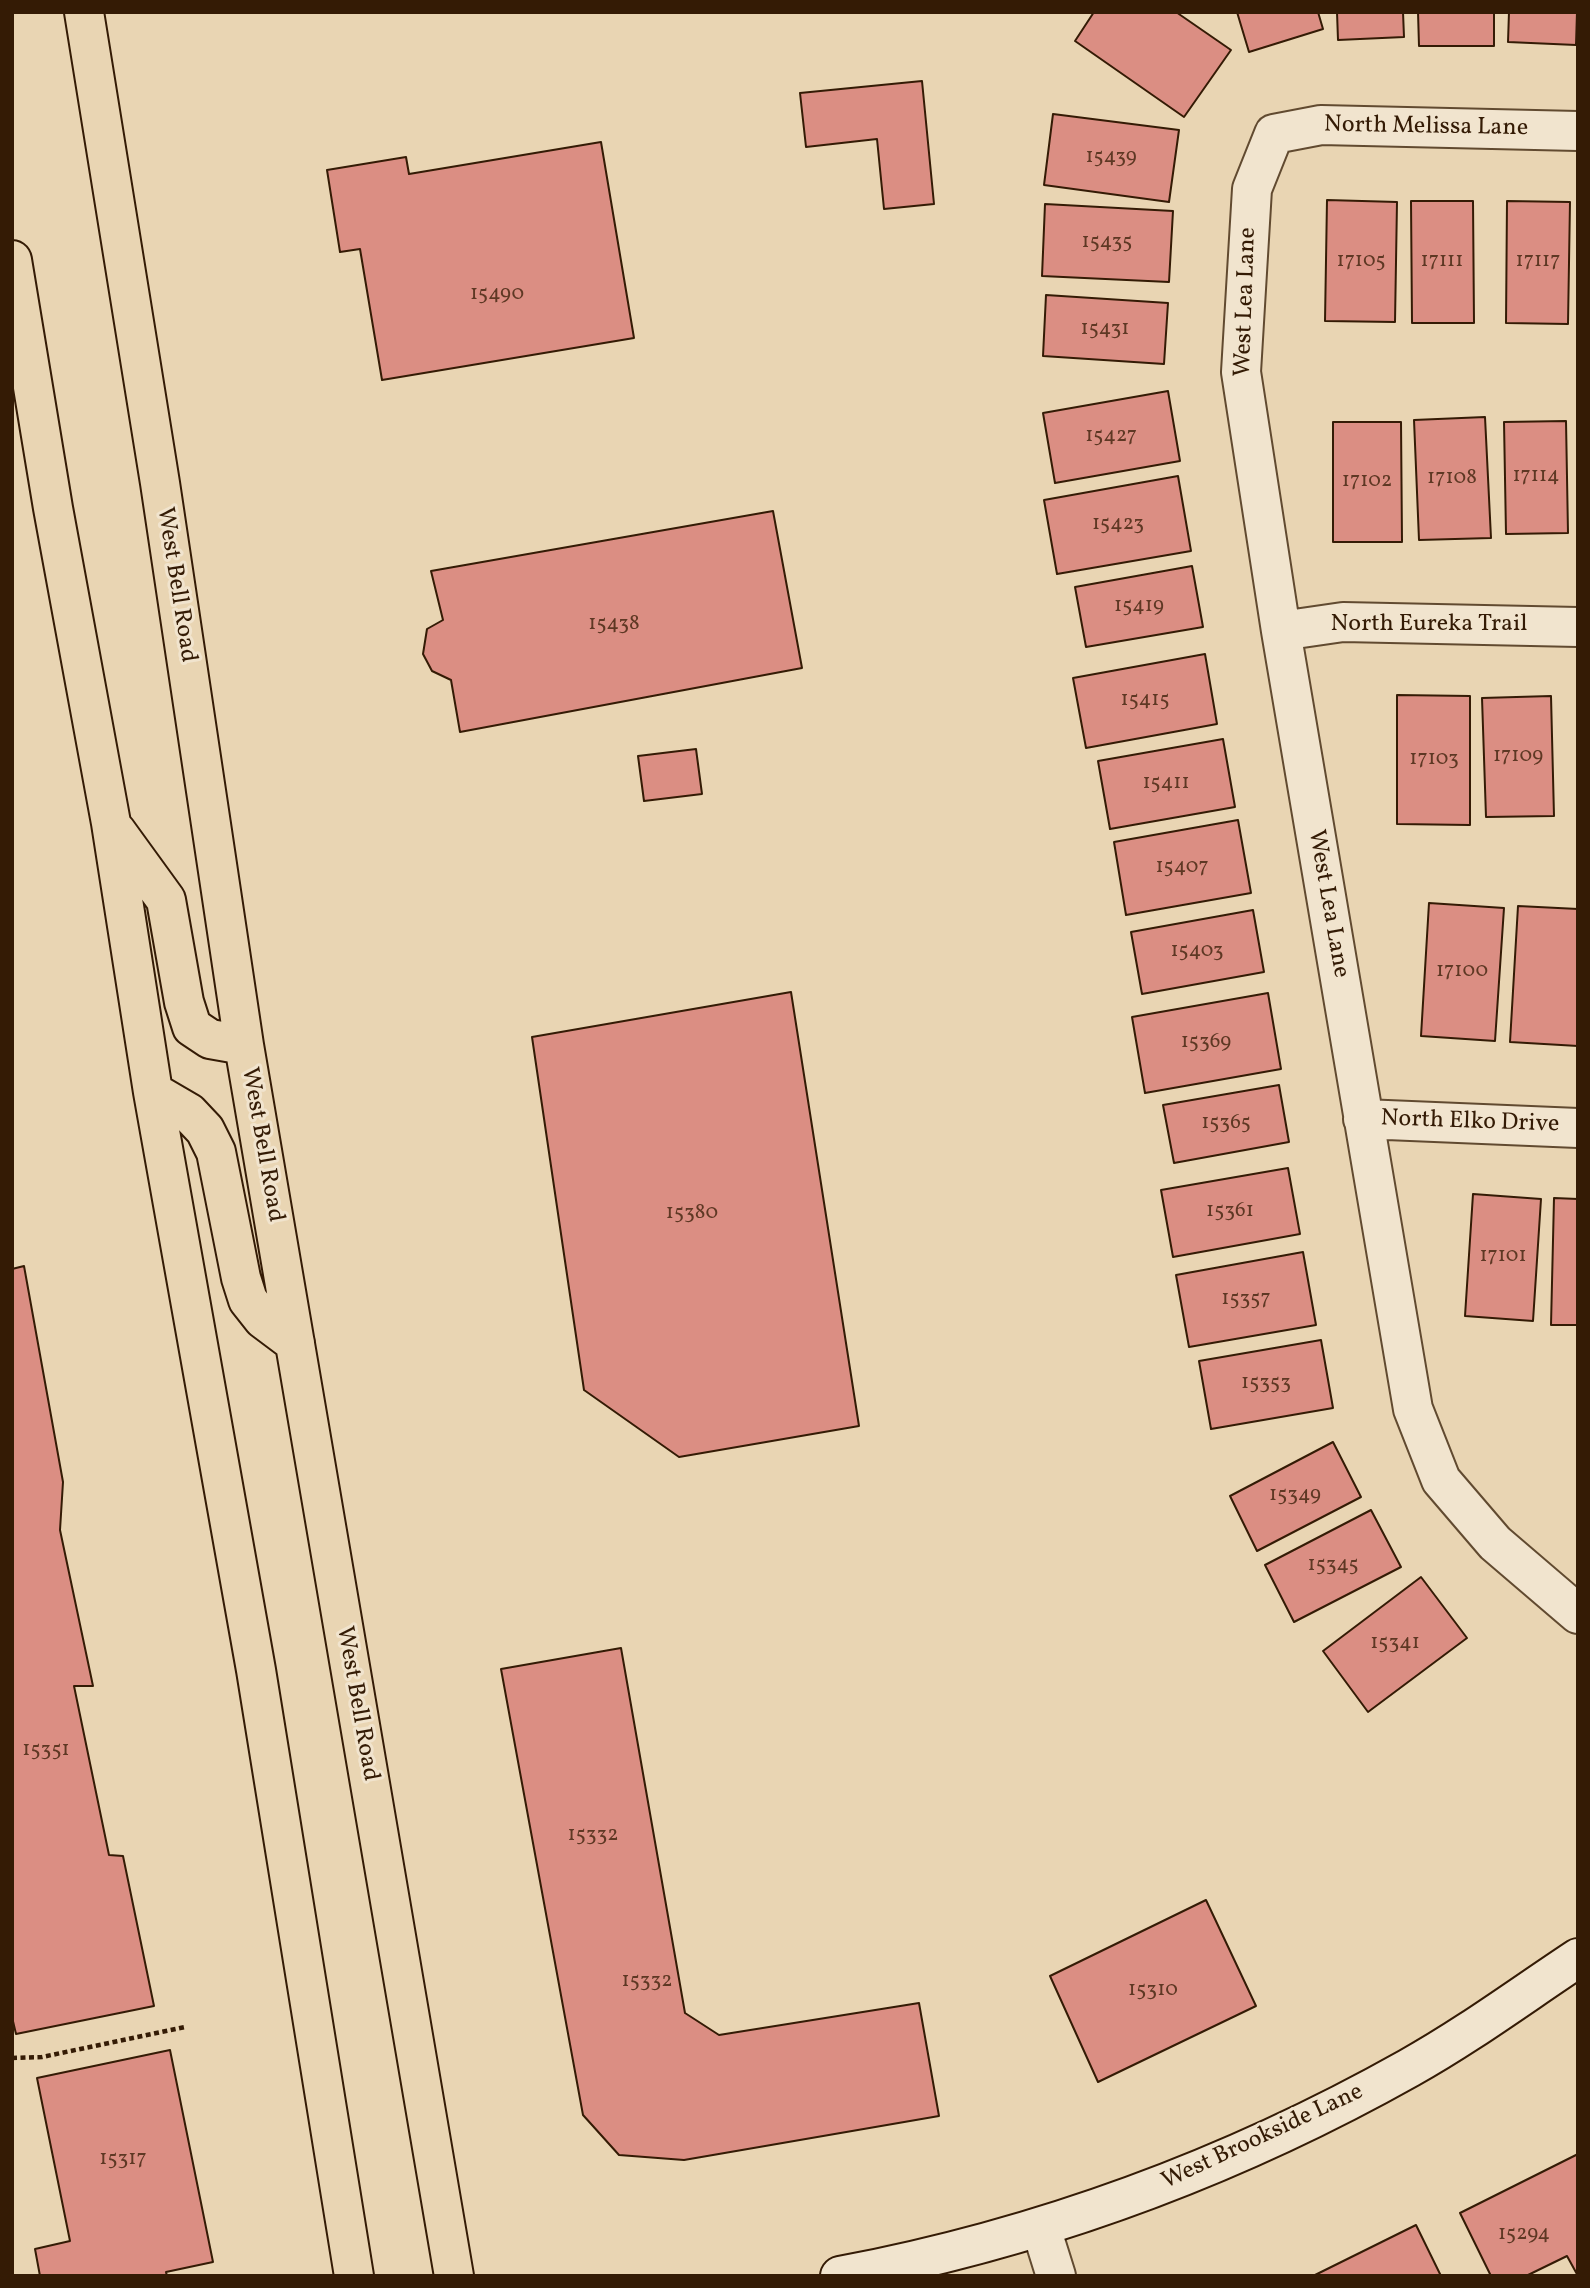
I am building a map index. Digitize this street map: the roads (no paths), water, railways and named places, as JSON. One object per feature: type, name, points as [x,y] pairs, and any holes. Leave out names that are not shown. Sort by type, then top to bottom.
[{"type":"main road","name":"West Bell Road","points":[[83,12],[162,496],[244,1045],[454,2276]]},
{"type":"main road","points":[[12,260],[53,508],[111,823],[153,1092],[256,1670],[354,2276]]},
{"type":"main road","points":[[111,823],[166,900],[184,1002],[192,1027],[210,1039],[244,1045]]},
{"type":"main road","points":[[153,1092],[189,1114],[205,1130],[216,1152],[241,1278],[248,1300],[262,1319],[295,1343]]},
{"type":"street","name":"North Melissa Lane","points":[[1274,134],[1321,125],[1578,131]]},
{"type":"street","name":"West Lea Lane","points":[[1274,134],[1252,189],[1241,372],[1281,631],[1413,1409],[1441,1480],[1495,1543],[1578,1614]]},
{"type":"street","name":"North Eureka Trail","points":[[1281,631],[1343,622],[1578,627]]},
{"type":"street","name":"North Elko Drive","points":[[1363,1119],[1578,1128]]},
{"type":"street","name":"West Brookside Lane","points":[[840,2276],[923,2260],[1041,2228],[1167,2183],[1295,2128],[1455,2041],[1578,1958]]},
{"type":"street","points":[[1041,2228],[1056,2276]]}]
